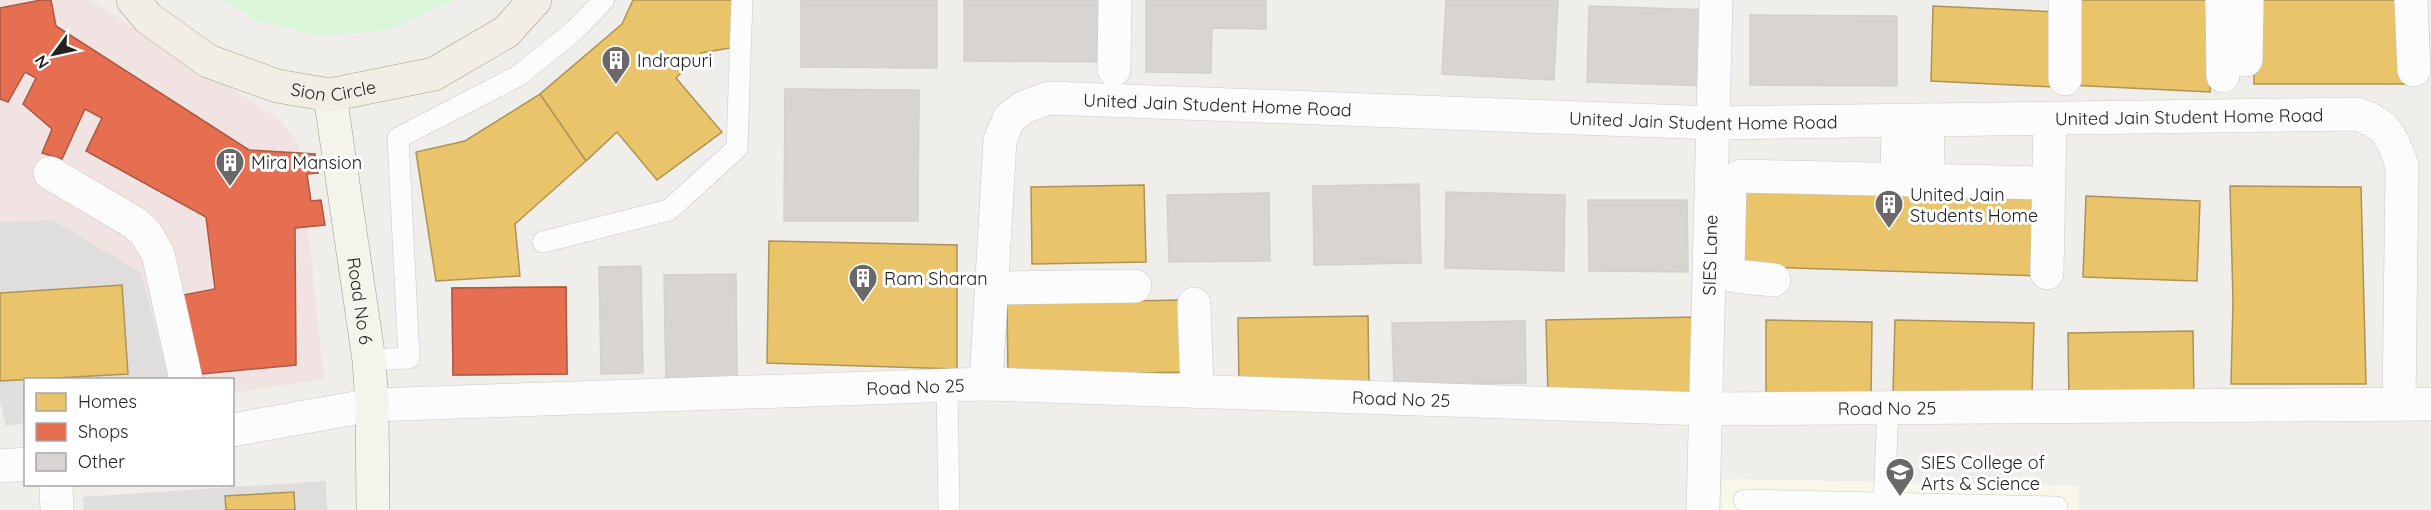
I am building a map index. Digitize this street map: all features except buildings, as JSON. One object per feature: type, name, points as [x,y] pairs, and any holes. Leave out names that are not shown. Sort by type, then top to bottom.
[{"type":"main road","name":"Sion Circle","points":[[133,0],[148,18],[208,61],[277,86],[330,95],[434,75],[506,32],[535,0]]},
{"type":"street","points":[[1114,70],[1115,0]]},
{"type":"street","name":"SIES Lane","points":[[1702,510],[1716,0]]},
{"type":"street","points":[[2065,0],[2065,79]]},
{"type":"street","points":[[2222,0],[2234,68],[2247,0]]},
{"type":"street","points":[[2411,0],[2414,70]]},
{"type":"street","name":"Road No 6","points":[[330,95],[369,360],[373,510]]},
{"type":"street","name":"United Jain Student Home Road","points":[[986,384],[1000,140],[1009,118],[1024,107],[1049,98],[1713,123],[2357,114],[2375,120],[2391,136],[2402,165],[2399,404]]},
{"type":"street","points":[[2047,273],[2050,118]]},
{"type":"street","points":[[1912,180],[1913,120]]},
{"type":"street","points":[[50,173],[133,222],[145,232],[158,254],[186,378]]},
{"type":"street","points":[[1774,280],[1734,276],[1728,266],[1730,183],[1735,178],[1741,176],[2049,183]]},
{"type":"street","points":[[992,288],[1135,286]]},
{"type":"street","points":[[1194,304],[1197,391]]},
{"type":"street","name":"Road No 25","points":[[234,430],[372,405],[986,384],[1704,409],[2431,404]]},
{"type":"street","points":[[0,466],[24,464]]},
{"type":"street","points":[[56,486],[57,510]]},
{"type":"lane","points":[[369,360],[409,358],[398,138],[518,76],[574,32],[604,0]]},
{"type":"lane","points":[[543,242],[669,210],[737,148],[742,0]]},
{"type":"lane","points":[[946,386],[949,510]]},
{"type":"lane","points":[[1884,503],[1888,408]]},
{"type":"lane","points":[[1744,500],[2057,507]]},
{"type":"shaded area","points":[[0,0],[89,0],[278,118],[299,144],[324,379],[234,393],[234,378],[169,378],[141,273],[53,220],[0,222]]},
{"type":"shaded area","points":[[53,220],[141,273],[169,378],[24,378],[24,423],[6,426],[0,401],[0,222]]},
{"type":"shaded area","name":"SIES College of Arts & Science","points":[[1722,479],[2079,486],[2078,510],[1722,510]]},
{"type":"shaded area","points":[[326,481],[327,510],[84,510],[83,497]]},
{"type":"green space","points":[[223,0],[455,0],[389,30],[321,36],[255,20]]},
{"type":"place","name":"Indrapuri","points":[[616,86]]},
{"type":"place","name":"Mira Mansion","points":[[230,188]]},
{"type":"place","name":"United Jain Students Home","points":[[1889,230]]},
{"type":"place","name":"Ram Sharan","points":[[863,304]]},
{"type":"place","name":"SIES College of Arts & Science","points":[[1900,498]]}]
